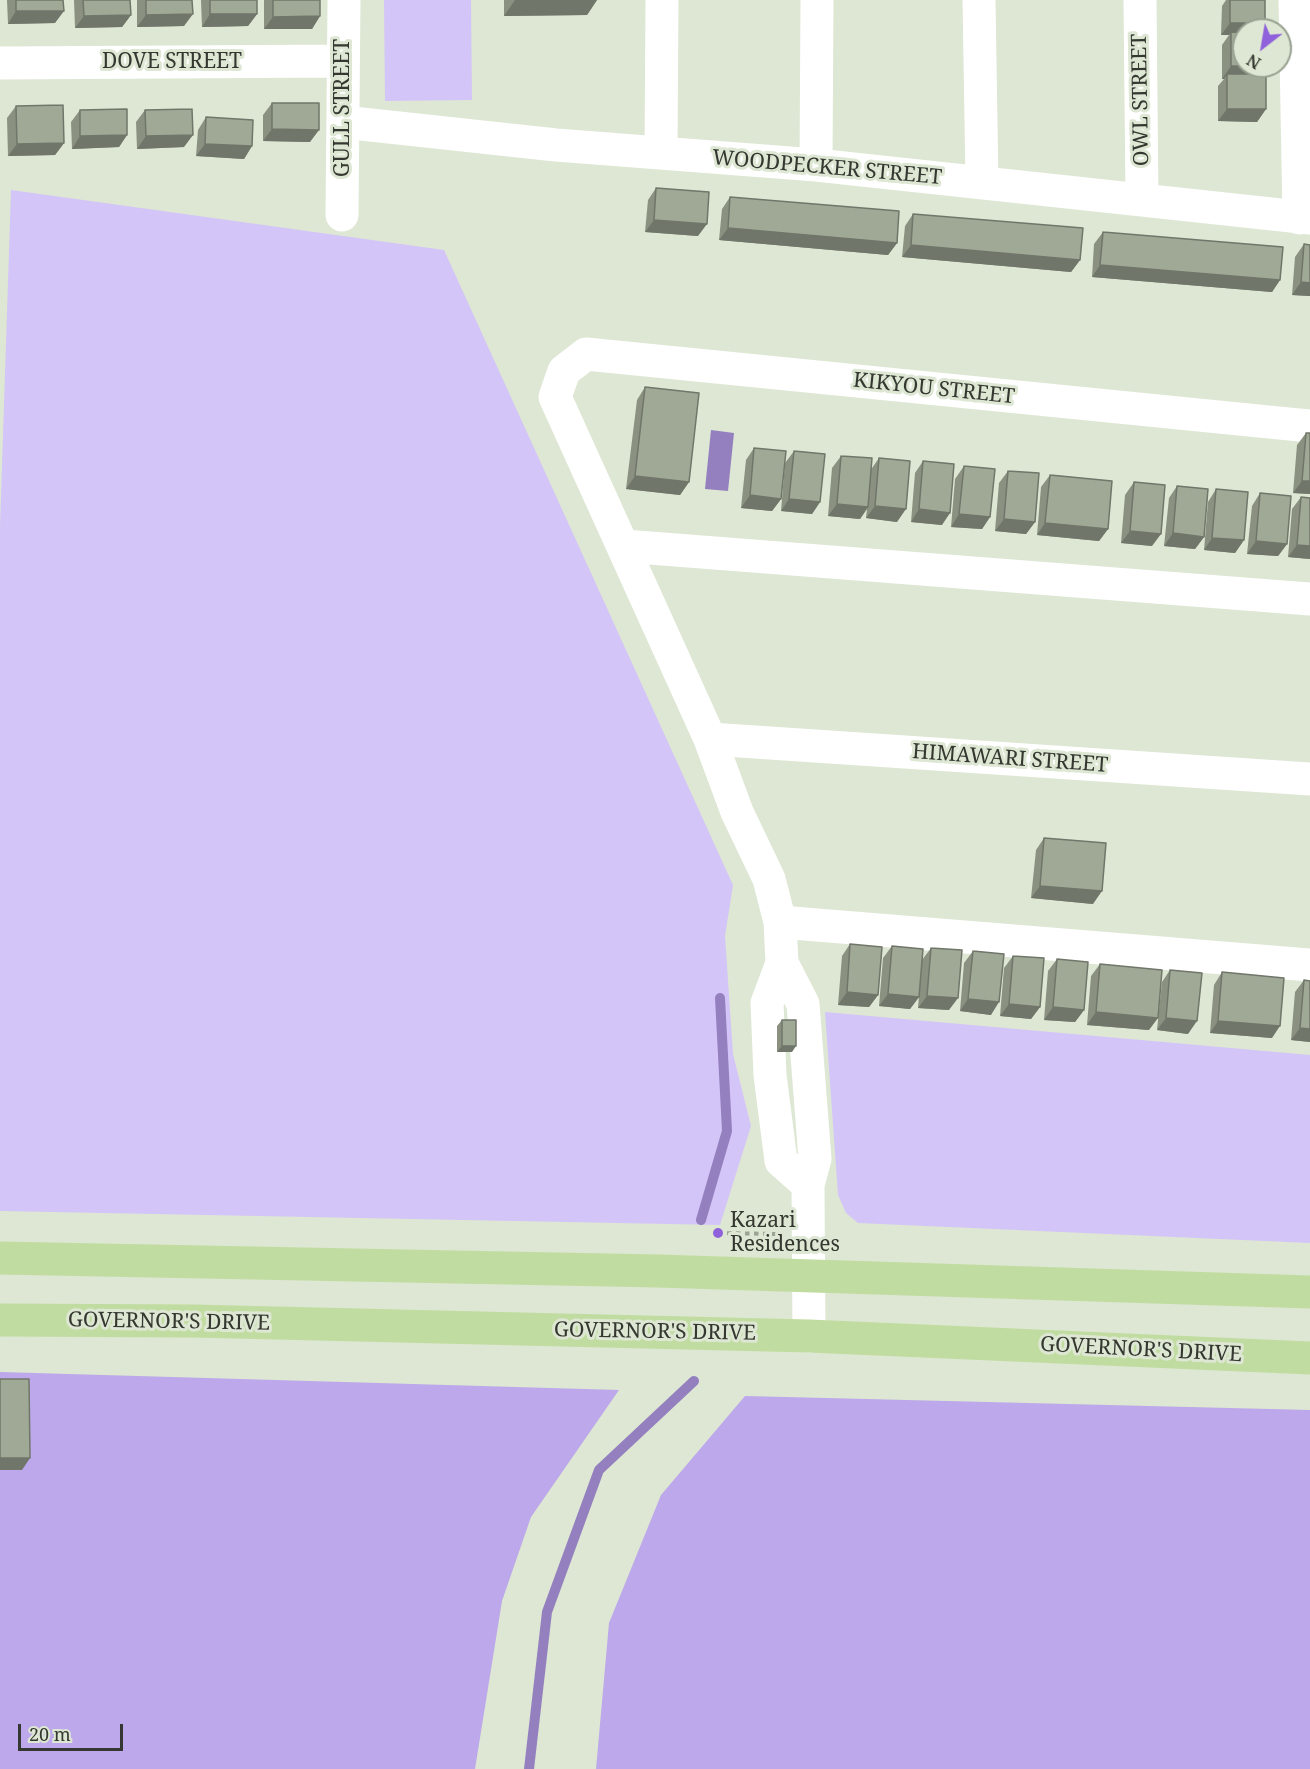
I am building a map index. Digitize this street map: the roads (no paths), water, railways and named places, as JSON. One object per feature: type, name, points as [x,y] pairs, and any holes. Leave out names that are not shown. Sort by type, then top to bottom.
[{"type":"main road","points":[[0,1258],[646,1270],[1310,1292]]},
{"type":"main road","name":"GOVERNOR'S DRIVE","points":[[0,1320],[194,1321],[809,1336],[1310,1358]]},
{"type":"street","name":"GULL STREET","points":[[342,215],[344,0]]},
{"type":"street","points":[[660,153],[662,0]]},
{"type":"street","points":[[816,165],[817,0]]},
{"type":"street","points":[[979,0],[982,183]]},
{"type":"street","name":"OWL STREET","points":[[1140,0],[1142,200]]},
{"type":"street","points":[[1295,0],[1304,218]]},
{"type":"street","name":"DOVE STREET","points":[[0,63],[343,61]]},
{"type":"street","name":"WOODPECKER STREET","points":[[343,122],[556,145],[816,165],[1304,218]]},
{"type":"street","name":"KIKYOU STREET","points":[[624,546],[555,397],[564,371],[586,354],[1310,426]]},
{"type":"street","points":[[809,1336],[808,1185],[815,1159],[802,1004],[782,963],[780,922],[769,879],[737,812],[710,739],[624,546],[1310,599]]},
{"type":"street","name":"HIMAWARI STREET","points":[[710,739],[1310,779]]},
{"type":"street","points":[[780,922],[1310,965]]},
{"type":"waterway","points":[[701,1220],[727,1131],[720,998]]},
{"type":"waterway","points":[[529,1769],[547,1612],[599,1470],[694,1381]]},
{"type":"place","name":"Kazari Residences","points":[[718,1233]]}]
